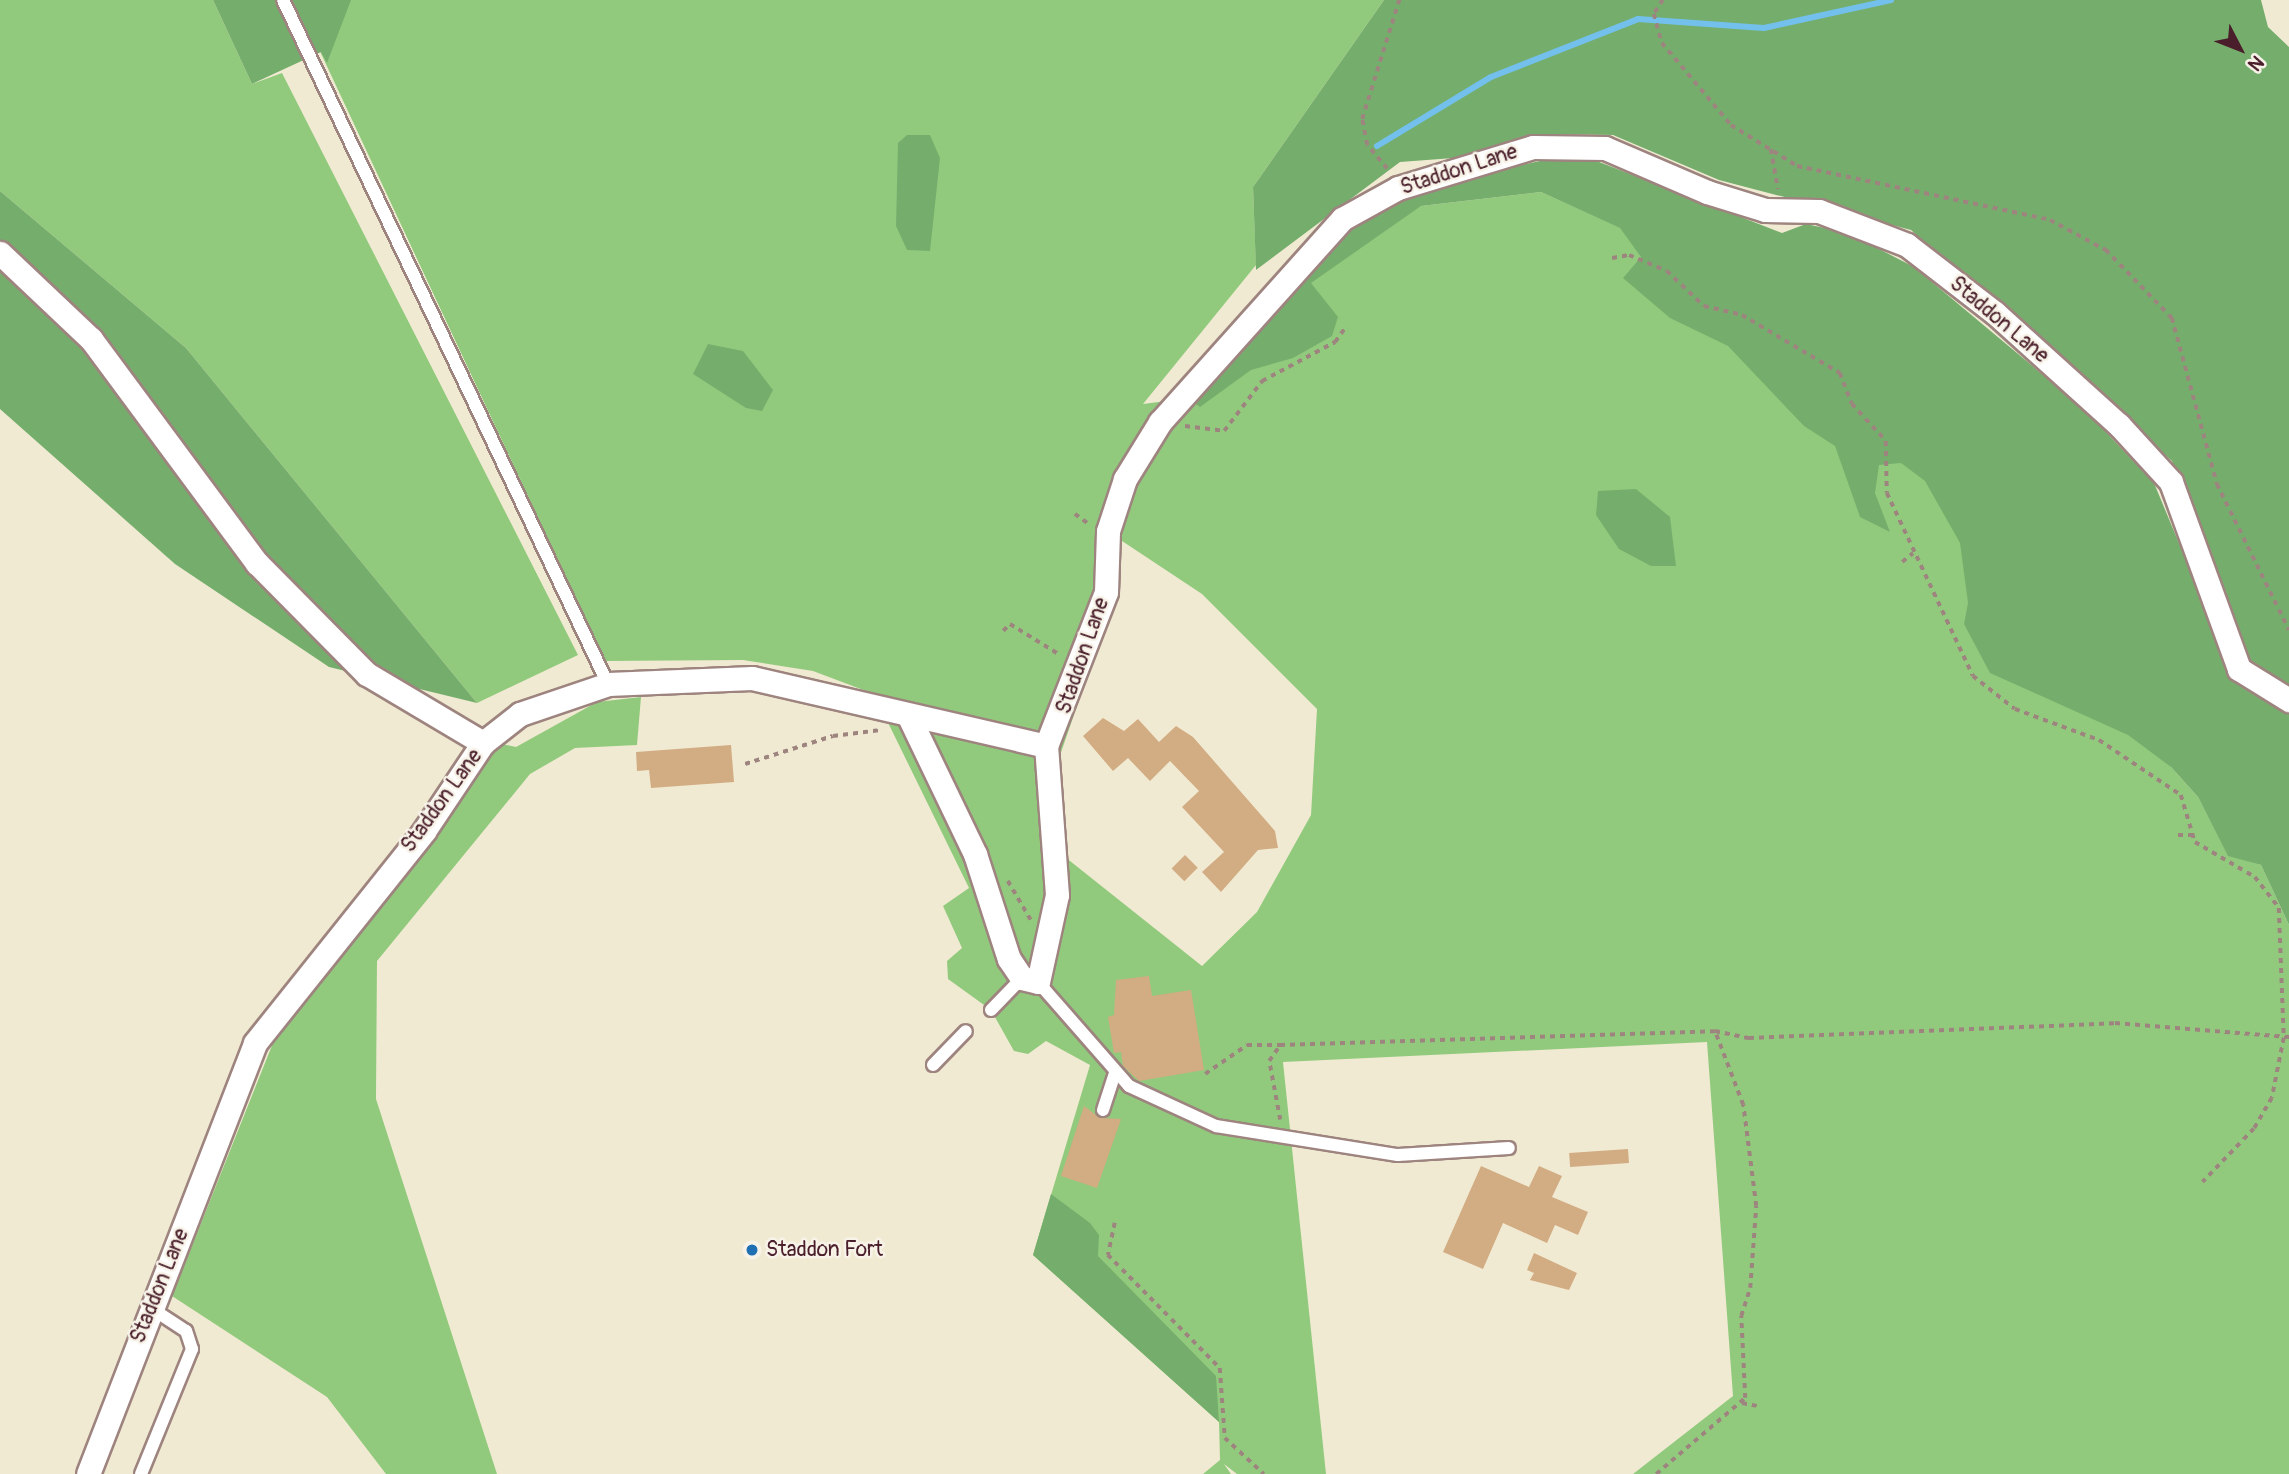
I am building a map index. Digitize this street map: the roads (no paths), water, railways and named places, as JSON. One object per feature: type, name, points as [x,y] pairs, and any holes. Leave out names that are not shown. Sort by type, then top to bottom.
[{"type":"street","name":"Staddon Lane","points":[[88,1474],[255,1043],[424,831],[483,743],[520,714],[608,684],[752,678],[807,686],[904,717],[1046,746],[1080,667],[1106,592],[1108,531],[1125,479],[1160,422],[1342,219],[1402,187],[1533,147],[1605,148],[1707,192],[1782,210],[1819,211],[1907,246],[2119,425],[2171,482],[2239,669],[2289,700]]},
{"type":"street","points":[[0,253],[90,339],[267,572],[367,674],[483,743]]},
{"type":"street","points":[[904,717],[945,781],[1009,959],[1030,980],[1057,895],[1046,746]]},
{"type":"lane","points":[[283,0],[608,684]]},
{"type":"lane","points":[[991,1010],[1030,980],[1115,1073],[1148,1097],[1216,1126],[1263,1130],[1398,1156],[1509,1148]]},
{"type":"lane","points":[[933,1065],[966,1031]]},
{"type":"lane","points":[[1103,1110],[1115,1073]]},
{"type":"lane","points":[[141,1474],[192,1349],[186,1331],[151,1308]]},
{"type":"waterway","points":[[1377,146],[1491,77],[1638,19],[1764,28],[1891,0]]},
{"type":"place","name":"Staddon Fort","points":[[752,1250]]}]
